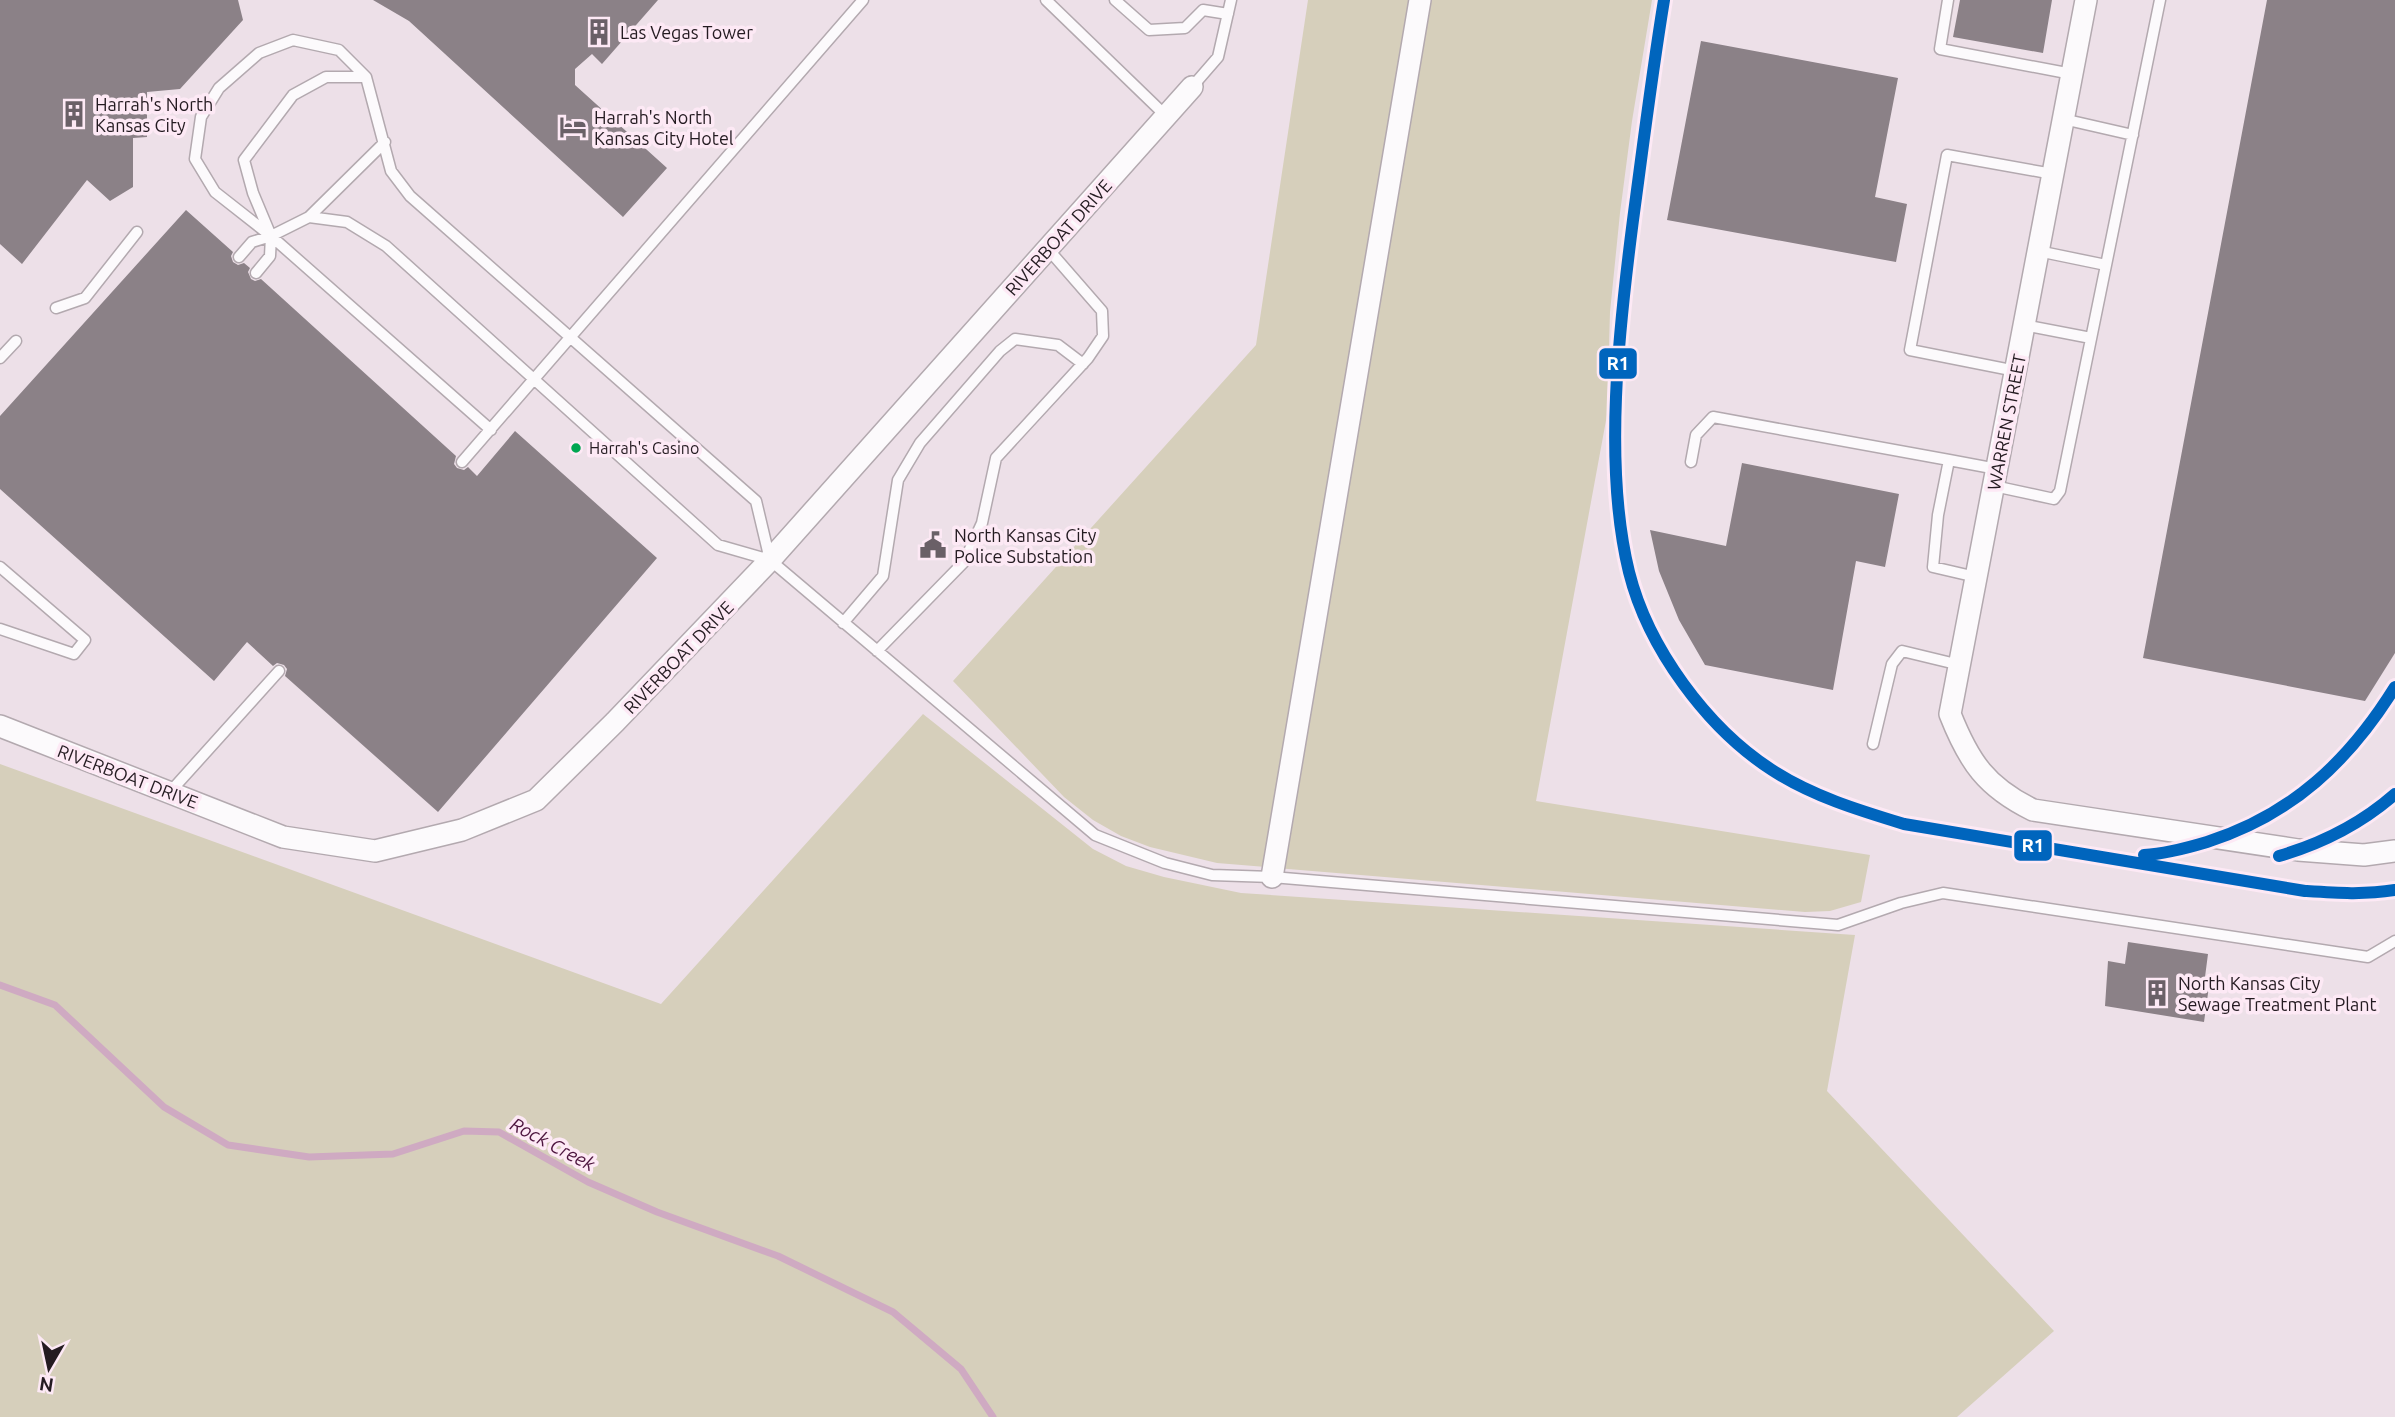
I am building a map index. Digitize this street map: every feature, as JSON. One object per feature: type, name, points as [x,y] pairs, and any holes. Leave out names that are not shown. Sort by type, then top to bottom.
[{"type":"street","points":[[1272,877],[1420,0]]},
{"type":"street","name":"WARREN STREET","points":[[2086,0],[1950,714],[1962,744],[1978,771],[2011,799],[2033,810],[2298,850],[2364,855],[2395,851]]},
{"type":"street","name":"RIVERBOAT DRIVE","points":[[0,726],[283,836],[375,851],[462,831],[536,800],[615,722],[770,560],[1192,86]]},
{"type":"lane","points":[[462,462],[863,0]]},
{"type":"lane","points":[[1046,0],[1166,116]]},
{"type":"lane","points":[[1115,0],[1149,30],[1185,29],[1203,10],[1228,14]]},
{"type":"lane","points":[[1192,86],[1218,57],[1231,0]]},
{"type":"lane","points":[[1948,0],[1940,49],[2072,74]]},
{"type":"lane","points":[[1691,462],[1696,435],[1713,416],[1949,460],[2054,499],[2060,491],[2160,0]]},
{"type":"lane","points":[[491,430],[271,236],[215,192],[195,159],[201,117],[219,88],[259,53],[293,40],[339,50],[366,76],[391,171],[410,196],[756,501],[770,560]]},
{"type":"lane","points":[[256,274],[270,256],[271,236],[253,193],[244,160],[293,95],[326,77],[366,76]]},
{"type":"lane","points":[[2063,119],[2133,135]]},
{"type":"lane","points":[[239,257],[252,242],[271,236],[309,217],[385,142]]},
{"type":"lane","points":[[2016,371],[1910,350],[1947,155],[2053,174]]},
{"type":"lane","points":[[309,217],[347,222],[386,246],[718,545],[770,560],[1095,835],[1165,863],[1212,875],[1272,877],[1838,925],[1900,903],[1943,893],[2368,957],[2395,941]]},
{"type":"lane","points":[[56,308],[85,298],[137,232]]},
{"type":"lane","points":[[877,651],[964,562],[982,523],[996,458],[1083,364],[1103,336],[1102,312],[1048,249]]},
{"type":"lane","points":[[2038,251],[2106,265]]},
{"type":"lane","points":[[2024,325],[2091,338]]},
{"type":"lane","points":[[843,623],[883,576],[898,480],[920,443],[1000,351],[1015,340],[1058,345],[1083,364]]},
{"type":"lane","points":[[0,358],[16,341]]},
{"type":"lane","points":[[1949,460],[1938,516],[1933,567],[1976,577]]},
{"type":"lane","points":[[0,567],[85,640],[74,654],[0,629]]},
{"type":"lane","points":[[1873,744],[1892,664],[1902,651],[1960,664]]},
{"type":"lane","points":[[170,792],[279,671]]},
{"type":"shaded area","points":[[1308,0],[1652,0],[1620,213],[1610,312],[1607,415],[1536,801],[1870,855],[1861,902],[1830,911],[1805,912],[1217,863],[1150,847],[1121,836],[1093,820],[1064,797],[953,681],[1256,345]]},
{"type":"shaded area","points":[[923,714],[1093,849],[1126,866],[1164,877],[1241,893],[1855,935],[1827,1091],[2054,1331],[1957,1417],[0,1417],[0,764],[661,1004]]},
{"type":"building","name":"Harrah's North Kansas City","points":[[0,0],[238,0],[243,20],[180,89],[147,92],[147,137],[133,138],[133,187],[110,201],[87,180],[22,264],[0,244]]},
{"type":"building","name":"Harrah's North Kansas City Hotel","points":[[373,0],[658,0],[602,64],[592,54],[575,69],[575,85],[667,168],[623,217],[409,21]]},
{"type":"building","points":[[1960,0],[2052,0],[2043,53],[1953,37]]},
{"type":"building","points":[[2267,0],[2395,0],[2395,653],[2365,701],[2143,658]]},
{"type":"building","points":[[1701,41],[1898,78],[1875,197],[1907,204],[1896,262],[1667,220]]},
{"type":"building","points":[[186,210],[233,252],[233,262],[238,265],[244,263],[250,268],[248,272],[251,279],[261,279],[456,456],[454,464],[457,468],[464,470],[468,467],[477,476],[515,431],[657,558],[438,812],[285,676],[287,669],[284,665],[277,663],[273,666],[247,642],[214,681],[0,489],[0,416]]},
{"type":"building","points":[[1742,463],[1899,494],[1885,567],[1856,561],[1833,690],[1705,665],[1679,620],[1659,571],[1650,530],[1726,546]]},
{"type":"building","name":"North Kansas City Sewage Treatment Plant","points":[[2128,942],[2208,954],[2205,977],[2210,979],[2204,1022],[2105,1006],[2108,961],[2125,964]]},
{"type":"waterway","name":"Rock Creek","points":[[0,985],[55,1005],[164,1107],[228,1145],[309,1157],[393,1154],[464,1131],[499,1132],[588,1182],[657,1212],[778,1256],[893,1312],[961,1369],[993,1417]]},
{"type":"transit line","name":"R1","points":[[1664,0],[1623,306],[1616,397],[1617,487],[1621,531],[1638,601],[1665,657],[1703,709],[1748,753],[1787,779],[1836,801],[1904,824],[2305,891],[2362,893],[2395,890]]},
{"type":"transit line","name":"R1","points":[[2144,855],[2168,852],[2238,831],[2292,801],[2316,782],[2358,739],[2395,687]]},
{"type":"transit line","name":"R1","points":[[2279,856],[2340,831],[2395,794]]},
{"type":"place","name":"Las Vegas Tower","points":[[599,32]]},
{"type":"place","name":"Harrah's North Kansas City","points":[[74,114]]},
{"type":"place","name":"Harrah's North Kansas City Hotel","points":[[573,127]]},
{"type":"place","name":"Harrah's Casino","points":[[576,448]]},
{"type":"place","name":"North Kansas City Police Substation","points":[[933,545]]},
{"type":"place","name":"North Kansas City Sewage Treatment Plant","points":[[2157,993]]}]
